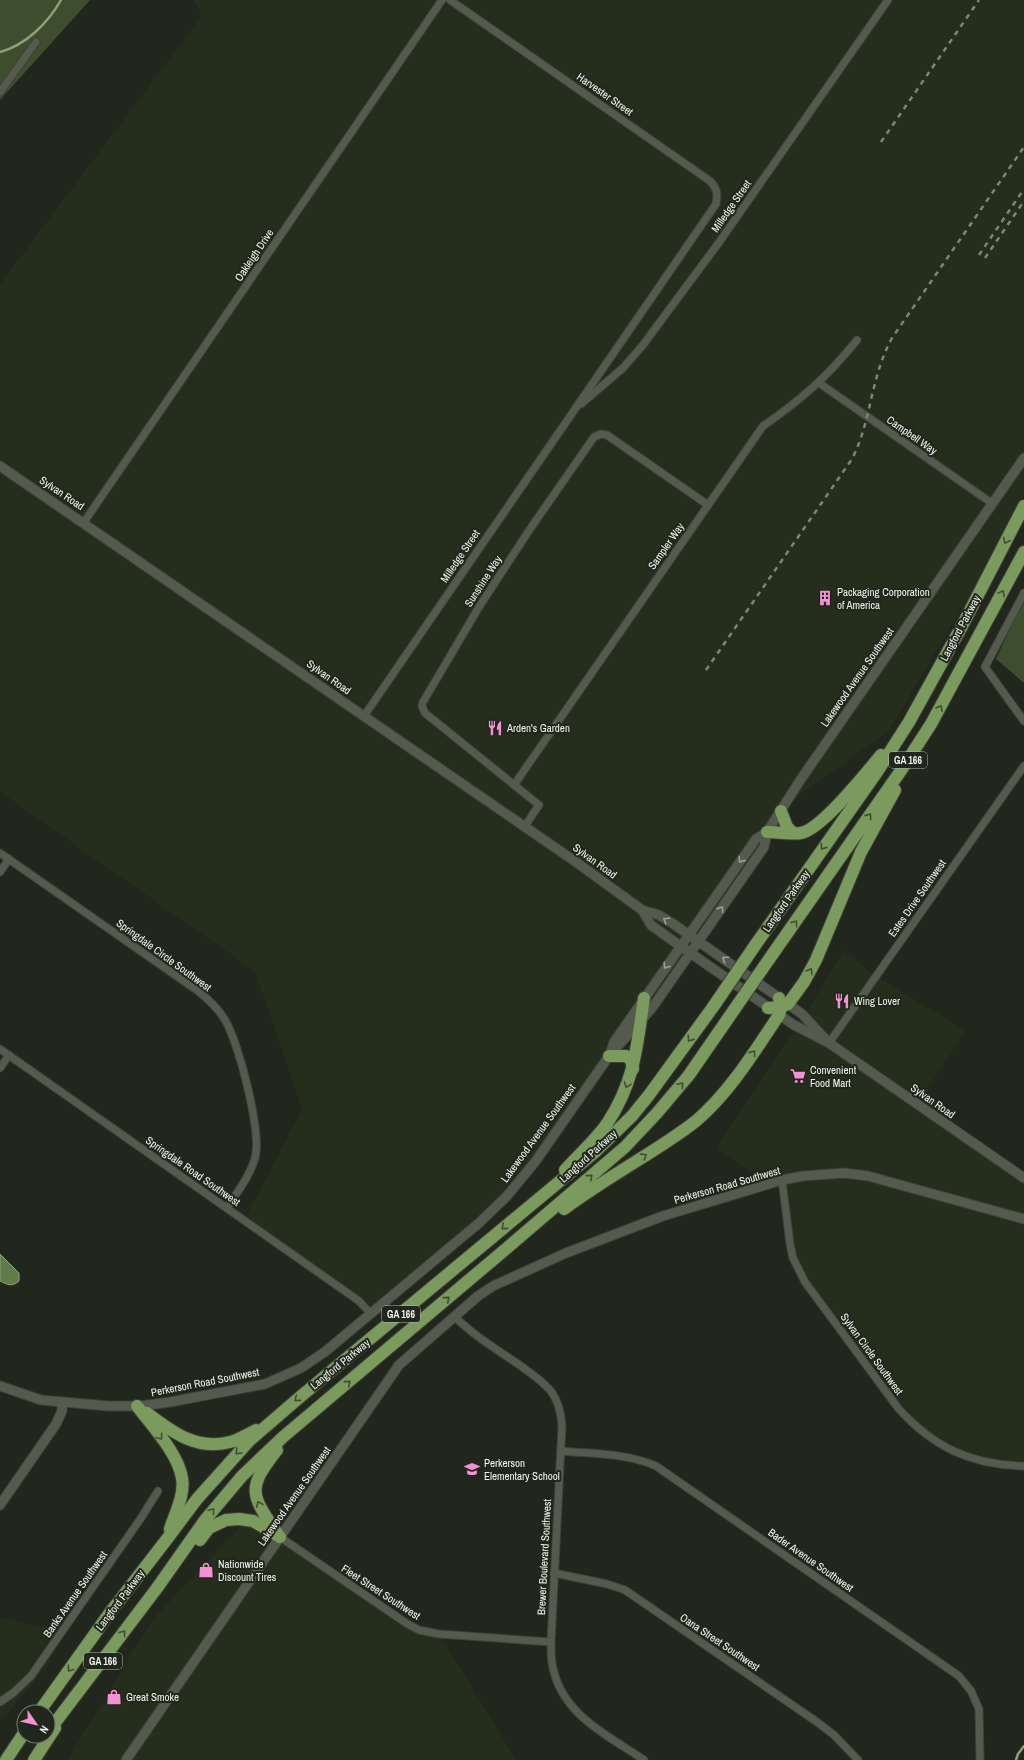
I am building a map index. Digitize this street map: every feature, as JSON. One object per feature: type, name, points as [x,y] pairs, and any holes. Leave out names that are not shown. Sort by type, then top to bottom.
[{"type":"highway","name":"Langford Parkway","points":[[45,1704],[109,1614],[166,1539],[226,1466],[266,1425],[595,1152],[632,1116],[666,1073],[877,772],[909,722],[962,626],[1024,506]]},
{"type":"highway","name":"Langford Parkway","points":[[56,1722],[157,1588],[205,1520],[242,1476],[283,1437],[507,1248],[630,1141],[657,1113],[689,1075],[931,724],[1024,552]]},
{"type":"highway","points":[[767,832],[801,833],[808,831],[825,818],[909,722]]},
{"type":"highway","points":[[507,1248],[593,1188],[669,1141],[696,1121],[731,1085],[779,1006],[804,982],[816,960],[862,852],[931,724]]},
{"type":"highway","points":[[781,811],[787,828],[793,833]]},
{"type":"highway","points":[[534,1202],[607,1123],[623,1097],[633,1068],[644,998]]},
{"type":"highway","points":[[609,1056],[626,1056],[631,1060],[633,1068]]},
{"type":"highway","points":[[137,1406],[172,1432],[183,1438],[198,1443],[215,1444],[230,1442],[266,1425]]},
{"type":"highway","points":[[137,1406],[177,1461],[182,1479],[181,1498],[166,1539]]},
{"type":"highway","points":[[280,1537],[261,1510],[256,1499],[255,1486],[261,1470],[297,1426]]},
{"type":"highway","points":[[157,1588],[173,1576],[209,1528],[226,1520],[239,1519],[252,1521],[280,1537]]},
{"type":"highway","points":[[34,1760],[66,1710]]},
{"type":"highway","points":[[8,1757],[17,1744]]},
{"type":"highway","points":[[25,1760],[38,1744]]},
{"type":"street","name":"Oakleigh Drive","points":[[84,522],[442,0]]},
{"type":"street","name":"Harvester Street","points":[[450,0],[710,180],[715,186],[718,195],[716,204],[706,219]]},
{"type":"street","name":"Milledge Street","points":[[575,409],[605,384],[643,345],[720,241],[888,0]]},
{"type":"street","points":[[0,92],[36,42]]},
{"type":"street","name":"Milledge Street","points":[[364,716],[706,219]]},
{"type":"street","name":"Sampler Way","points":[[514,784],[763,426],[792,406],[819,383],[857,340]]},
{"type":"street","name":"Campbell Way","points":[[819,383],[993,504]]},
{"type":"street","name":"Sunshine Way","points":[[525,826],[539,805],[425,712],[422,706],[479,607],[530,529],[594,437],[601,434],[607,435],[708,505]]},
{"type":"street","name":"Lakewood Avenue Southwest","points":[[371,1314],[479,1223],[507,1196],[535,1162],[609,1056],[641,1020],[699,941],[764,847],[767,832],[801,779],[1024,458]]},
{"type":"street","name":"Sylvan Road","points":[[0,466],[84,522],[525,826],[642,910],[659,915],[699,941],[779,1006],[794,1026],[829,1043],[1024,1178]]},
{"type":"street","points":[[1024,593],[985,667],[1024,721]]},
{"type":"street","name":"Estes Drive Southwest","points":[[829,1043],[1024,766]]},
{"type":"street","name":"Lakewood Avenue Southwest","points":[[609,1056],[614,1042],[688,934],[756,839],[767,832]]},
{"type":"street","name":"Springdale Circle Southwest","points":[[0,853],[198,991],[213,1004],[224,1019],[236,1046],[256,1124],[257,1140],[256,1156],[251,1171],[227,1208]]},
{"type":"street","points":[[0,872],[9,859]]},
{"type":"street","name":"Sylvan Road","points":[[642,910],[651,925],[690,953],[779,1006],[802,1014],[829,1043]]},
{"type":"street","name":"Springdale Road Southwest","points":[[0,1049],[359,1301],[371,1314]]},
{"type":"street","points":[[0,1068],[9,1055]]},
{"type":"street","name":"Perkerson Road Southwest","points":[[454,1316],[478,1296],[493,1286],[566,1253],[663,1216],[782,1180],[824,1174],[844,1173],[868,1176],[1024,1219]]},
{"type":"street","name":"Sylvan Circle Southwest","points":[[782,1180],[793,1258],[805,1282],[898,1408],[911,1423],[929,1438],[949,1450],[978,1460],[1024,1466]]},
{"type":"street","name":"Perkerson Road Southwest","points":[[0,1386],[41,1400],[108,1406],[137,1406],[170,1402],[265,1384],[301,1368],[326,1351],[371,1314]]},
{"type":"street","name":"Lakewood Avenue Southwest","points":[[126,1760],[398,1365],[454,1316]]},
{"type":"street","name":"Brewer Boulevard Southwest","points":[[454,1316],[465,1327],[538,1379],[550,1390],[557,1402],[561,1415],[561,1452],[551,1642],[552,1663],[557,1683],[567,1702],[580,1716],[644,1760]]},
{"type":"street","points":[[0,1505],[56,1424],[62,1411],[62,1402]]},
{"type":"street","name":"Bader Avenue Southwest","points":[[561,1452],[628,1457],[656,1466],[959,1676],[971,1691],[978,1709],[980,1760]]},
{"type":"street","name":"Banks Avenue Southwest","points":[[0,1702],[13,1693],[31,1676],[141,1518],[158,1491]]},
{"type":"street","name":"Fleet Street Southwest","points":[[280,1537],[406,1623],[419,1630],[439,1634],[551,1642]]},
{"type":"street","name":"Oana Street Southwest","points":[[554,1573],[606,1584],[625,1590],[834,1735],[858,1760]]},
{"type":"shaded area","points":[[0,0],[90,0],[0,100]]},
{"type":"shaded area","points":[[193,0],[1024,0],[1024,495],[1009,528],[888,732],[775,812],[499,1207],[371,1306],[246,1217],[302,1109],[255,971],[0,791],[0,284],[202,16]]},
{"type":"shaded area","points":[[1024,597],[1024,683],[996,659]]},
{"type":"shaded area","points":[[844,950],[871,973],[966,1031],[917,1105],[1024,1178],[1024,1461],[984,1462],[925,1429],[853,1352],[795,1255],[788,1186],[749,1171],[716,1148],[798,1026]]},
{"type":"shaded area","points":[[0,1254],[19,1273],[19,1281],[12,1285],[0,1281]]},
{"type":"shaded area","points":[[249,1518],[393,1614],[439,1633],[516,1760],[67,1760],[153,1619]]},
{"type":"shaded area","points":[[0,1618],[65,1632],[44,1670],[0,1722]]},
{"type":"waterway","points":[[0,52],[10,49],[27,39],[50,17],[61,0]]},
{"type":"waterway","points":[[1016,1760],[1018,1754],[1024,1746]]},
{"type":"railway","points":[[881,142],[979,0]]},
{"type":"railway","points":[[706,670],[852,459],[864,429],[879,368],[892,338],[1024,147]]},
{"type":"railway","points":[[979,255],[1024,189]]},
{"type":"railway","points":[[985,258],[1024,201]]},
{"type":"place","name":"Packaging Corporation of America","points":[[825,598]]},
{"type":"place","name":"Arden's Garden","points":[[495,728]]},
{"type":"place","name":"Wing Lover","points":[[842,1001]]},
{"type":"place","name":"Convenient Food Mart","points":[[798,1076]]},
{"type":"place","name":"Perkerson Elementary School","points":[[472,1469]]},
{"type":"place","name":"Nationwide Discount Tires","points":[[206,1570]]},
{"type":"place","name":"Great Smoke","points":[[114,1697]]}]
